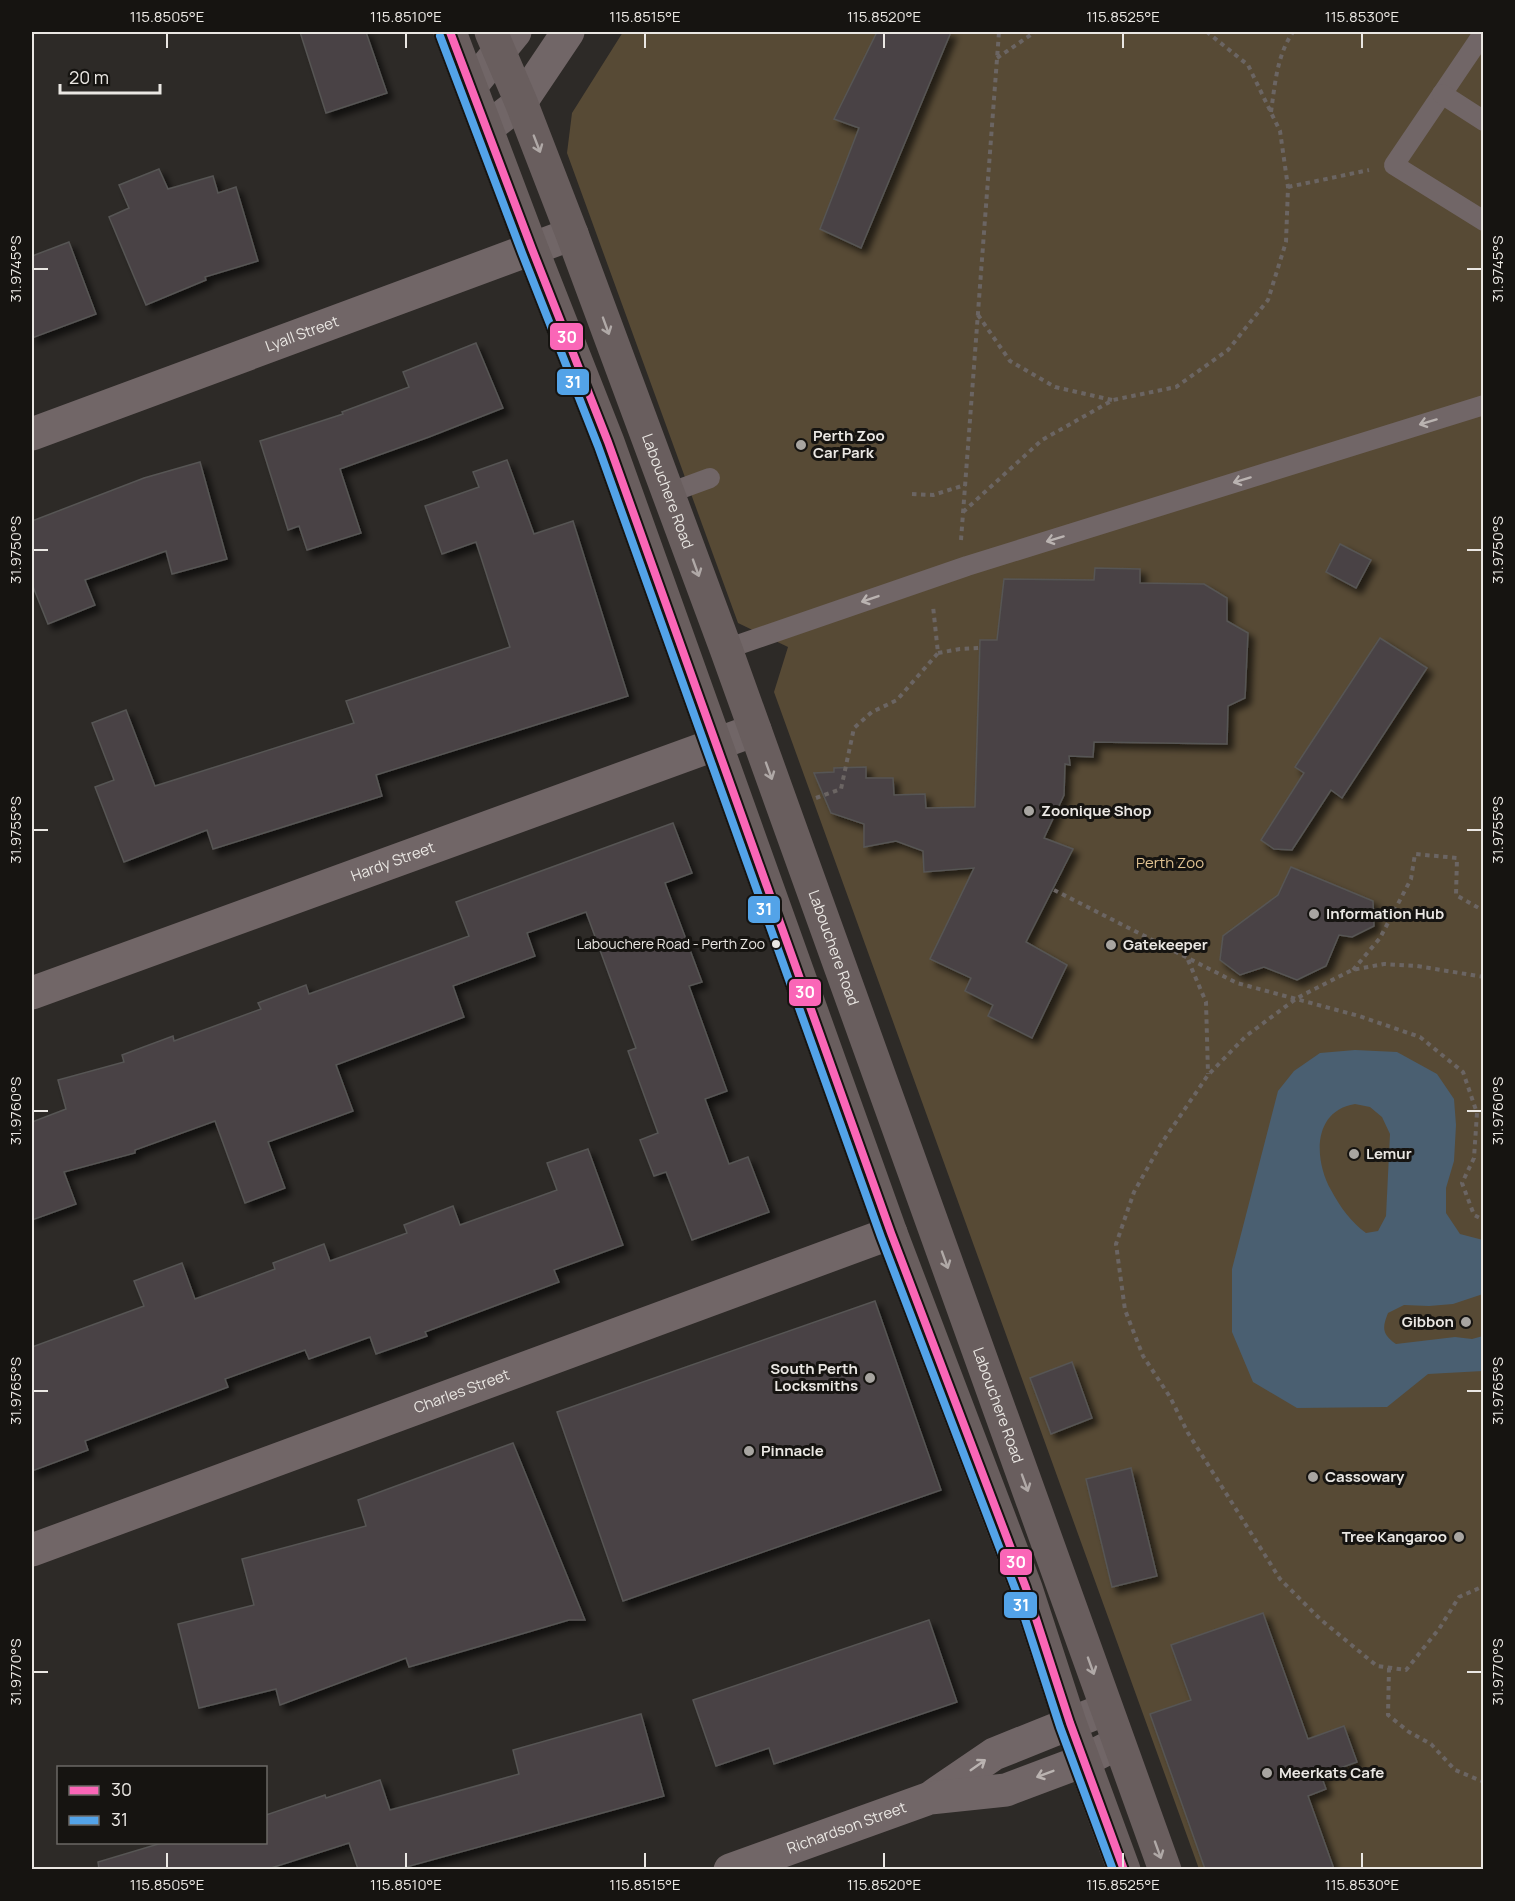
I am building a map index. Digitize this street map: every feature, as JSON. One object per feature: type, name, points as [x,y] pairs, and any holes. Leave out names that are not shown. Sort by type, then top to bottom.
[{"type":"main road","points":[[450,32],[608,442],[891,1233],[1026,1588],[1083,1761],[1124,1869]]},
{"type":"main road","name":"Labouchere Road","points":[[502,38],[521,102],[726,649],[1165,1869]]},
{"type":"street","points":[[487,128],[521,102],[568,32]]},
{"type":"street","points":[[471,86],[502,38]]},
{"type":"street","name":"Lyall Street","points":[[32,434],[572,234]]},
{"type":"street","name":"Hardy Street","points":[[32,993],[755,730]]},
{"type":"street","name":"Charles Street","points":[[32,1550],[891,1233]]},
{"type":"street","name":"Richardson Street","points":[[930,1798],[994,1754],[1106,1709]]},
{"type":"street","name":"Richardson Street","points":[[729,1869],[930,1798],[1006,1790],[1083,1761],[1118,1743]]},
{"type":"lane","points":[[1484,32],[1394,165],[1484,221]]},
{"type":"lane","points":[[1442,94],[1484,121]]},
{"type":"lane","points":[[726,649],[967,566],[1484,405]]},
{"type":"lane","points":[[669,493],[710,478]]},
{"type":"path","points":[[967,566],[960,546],[999,32]]},
{"type":"path","points":[[997,58],[1035,32]]},
{"type":"path","points":[[963,512],[1042,440],[1113,400],[1176,387],[1228,350],[1268,300],[1286,242],[1288,187],[1280,131],[1248,65],[1207,32]]},
{"type":"path","points":[[1271,112],[1278,65],[1293,32]]},
{"type":"path","points":[[1288,187],[1394,165]]},
{"type":"path","points":[[978,314],[1010,361],[1055,387],[1113,400]]},
{"type":"path","points":[[912,494],[933,495],[965,485]]},
{"type":"path","points":[[933,600],[938,653]]},
{"type":"path","points":[[807,801],[841,789],[854,728],[872,712],[897,700],[938,653],[980,648]]},
{"type":"path","points":[[1352,970],[1380,938],[1411,879],[1415,854],[1457,858],[1456,895],[1484,911]]},
{"type":"path","points":[[1054,890],[1237,983],[1297,998],[1420,1037],[1463,1072],[1477,1113],[1474,1158],[1462,1184],[1474,1215],[1484,1220]]},
{"type":"path","points":[[1188,959],[1206,1002],[1208,1075]]},
{"type":"path","points":[[1484,977],[1417,966],[1384,964],[1352,970],[1297,998],[1246,1036],[1208,1075],[1161,1144],[1131,1202],[1116,1244],[1125,1310],[1143,1356],[1170,1397],[1188,1433],[1280,1579],[1320,1619],[1377,1666],[1407,1670],[1459,1597],[1484,1586]]},
{"type":"path","points":[[1389,1668],[1388,1715],[1409,1732],[1431,1744],[1455,1770],[1484,1782]]},
{"type":"path","points":[[1483,1869],[1484,1863]]},
{"type":"green space","name":"Perth Zoo","points":[[623,32],[1483,32],[1483,1869],[1199,1869],[774,692],[788,647],[738,623],[567,153],[572,113]]},
{"type":"water","points":[[1355,1050],[1397,1052],[1437,1074],[1454,1099],[1456,1125],[1454,1161],[1446,1188],[1446,1213],[1460,1234],[1483,1240],[1483,1294],[1453,1304],[1404,1305],[1388,1313],[1384,1327],[1388,1337],[1396,1344],[1455,1337],[1472,1339],[1483,1336],[1483,1371],[1428,1374],[1387,1407],[1297,1408],[1253,1382],[1232,1332],[1232,1269],[1278,1091],[1294,1071],[1320,1053]],"holes":[[[1355,1104],[1370,1107],[1382,1117],[1390,1134],[1386,1216],[1378,1231],[1366,1233],[1342,1208],[1325,1178],[1320,1138],[1324,1126],[1341,1108]]]},
{"type":"building","points":[[300,32],[366,32],[387,93],[326,113]]},
{"type":"building","points":[[877,32],[951,32],[861,248],[820,229],[859,128],[834,119]]},
{"type":"building","points":[[159,169],[168,189],[213,176],[218,193],[236,187],[258,261],[205,277],[206,280],[146,305],[109,217],[129,208],[119,185]]},
{"type":"building","points":[[69,242],[96,314],[32,338],[32,256]]},
{"type":"building","points":[[476,343],[503,408],[340,469],[361,533],[307,550],[299,526],[288,530],[260,441],[343,414],[342,412],[409,387],[403,372]]},
{"type":"building","points":[[507,460],[534,534],[573,521],[628,696],[376,775],[382,796],[213,849],[207,830],[124,862],[95,787],[114,780],[92,723],[126,710],[155,786],[354,723],[346,701],[510,647],[476,542],[442,554],[425,506],[479,487],[473,472]]},
{"type":"building","points":[[200,462],[227,559],[172,574],[166,551],[85,580],[95,605],[48,624],[32,584],[32,521],[144,478]]},
{"type":"building","points":[[1340,544],[1371,560],[1356,588],[1326,572]]},
{"type":"building","points":[[1095,568],[1140,569],[1140,583],[1204,584],[1227,598],[1227,621],[1248,633],[1245,698],[1228,706],[1227,744],[1094,742],[1093,757],[1069,756],[1070,765],[1065,764],[1064,795],[1044,838],[1073,849],[1026,942],[1067,965],[1032,1038],[988,1016],[993,1005],[965,991],[971,978],[930,959],[974,868],[924,872],[923,851],[896,841],[864,847],[864,824],[831,813],[814,773],[834,772],[834,768],[866,767],[866,778],[893,778],[894,795],[925,794],[926,808],[975,807],[980,640],[997,640],[1004,579],[1094,580]]},
{"type":"building","points":[[1380,638],[1427,668],[1342,798],[1331,790],[1292,850],[1274,849],[1261,840],[1304,773],[1295,767]]},
{"type":"building","points":[[673,823],[692,873],[665,883],[702,982],[689,986],[727,1091],[705,1099],[729,1164],[748,1157],[769,1212],[692,1240],[666,1172],[654,1176],[640,1140],[658,1133],[628,1051],[636,1048],[586,912],[527,933],[535,956],[453,986],[464,1017],[336,1065],[353,1111],[268,1142],[285,1188],[245,1203],[215,1121],[135,1150],[135,1153],[64,1172],[76,1204],[32,1220],[32,1122],[66,1109],[58,1080],[124,1062],[122,1055],[173,1036],[174,1041],[261,1009],[258,1003],[306,985],[309,994],[469,936],[456,902]]},
{"type":"building","name":"Information Hub","points":[[1291,867],[1373,901],[1374,926],[1352,937],[1339,935],[1326,966],[1297,980],[1264,967],[1240,975],[1220,960],[1223,936],[1278,895]]},
{"type":"building","points":[[588,1149],[623,1245],[554,1270],[559,1282],[425,1332],[427,1336],[376,1354],[370,1337],[309,1359],[305,1350],[225,1379],[228,1387],[85,1441],[88,1450],[32,1471],[32,1347],[144,1306],[134,1281],[182,1263],[195,1299],[275,1269],[273,1263],[324,1244],[330,1261],[407,1233],[404,1225],[453,1206],[460,1225],[557,1190],[547,1163]]},
{"type":"building","name":"Pinnacle","points":[[875,1301],[941,1490],[623,1601],[557,1412]]},
{"type":"building","points":[[1072,1362],[1092,1418],[1051,1434],[1030,1378]]},
{"type":"building","points":[[513,1443],[585,1620],[569,1620],[409,1667],[406,1658],[280,1705],[276,1689],[199,1708],[178,1624],[254,1605],[242,1559],[366,1526],[358,1500]]},
{"type":"building","points":[[1131,1468],[1157,1576],[1112,1587],[1086,1479]]},
{"type":"building","points":[[1263,1613],[1308,1739],[1344,1726],[1357,1762],[1321,1775],[1326,1789],[1308,1796],[1334,1869],[1205,1869],[1150,1714],[1191,1700],[1171,1645]]},
{"type":"building","points":[[929,1620],[957,1702],[774,1764],[769,1748],[716,1766],[693,1700]]},
{"type":"building","points":[[641,1714],[664,1796],[399,1869],[358,1869],[349,1843],[268,1869],[99,1869],[98,1862],[158,1844],[267,1844],[267,1815],[380,1780],[390,1810],[519,1774],[513,1750]]},
{"type":"transit line","name":"30","points":[[450,32],[608,442],[891,1233],[1026,1588],[1070,1723],[1124,1870]]},
{"type":"transit line","name":"31","points":[[440,36],[598,446],[881,1237],[1016,1591],[1060,1727],[1113,1870]]},
{"type":"place","name":"Perth Zoo Car Park","points":[[801,445]]},
{"type":"place","name":"Zoonique Shop","points":[[1029,811]]},
{"type":"place","name":"Information Hub","points":[[1314,914]]},
{"type":"place","name":"Labouchere Road - Perth Zoo","points":[[776,944]]},
{"type":"place","name":"Gatekeeper","points":[[1111,945]]},
{"type":"place","name":"Lemur","points":[[1354,1154]]},
{"type":"place","name":"Gibbon","points":[[1466,1322]]},
{"type":"place","name":"South Perth Locksmiths","points":[[870,1378]]},
{"type":"place","name":"Pinnacle","points":[[749,1451]]},
{"type":"place","name":"Cassowary","points":[[1313,1477]]},
{"type":"place","name":"Tree Kangaroo","points":[[1459,1537]]},
{"type":"place","name":"Meerkats Cafe","points":[[1267,1773]]}]
